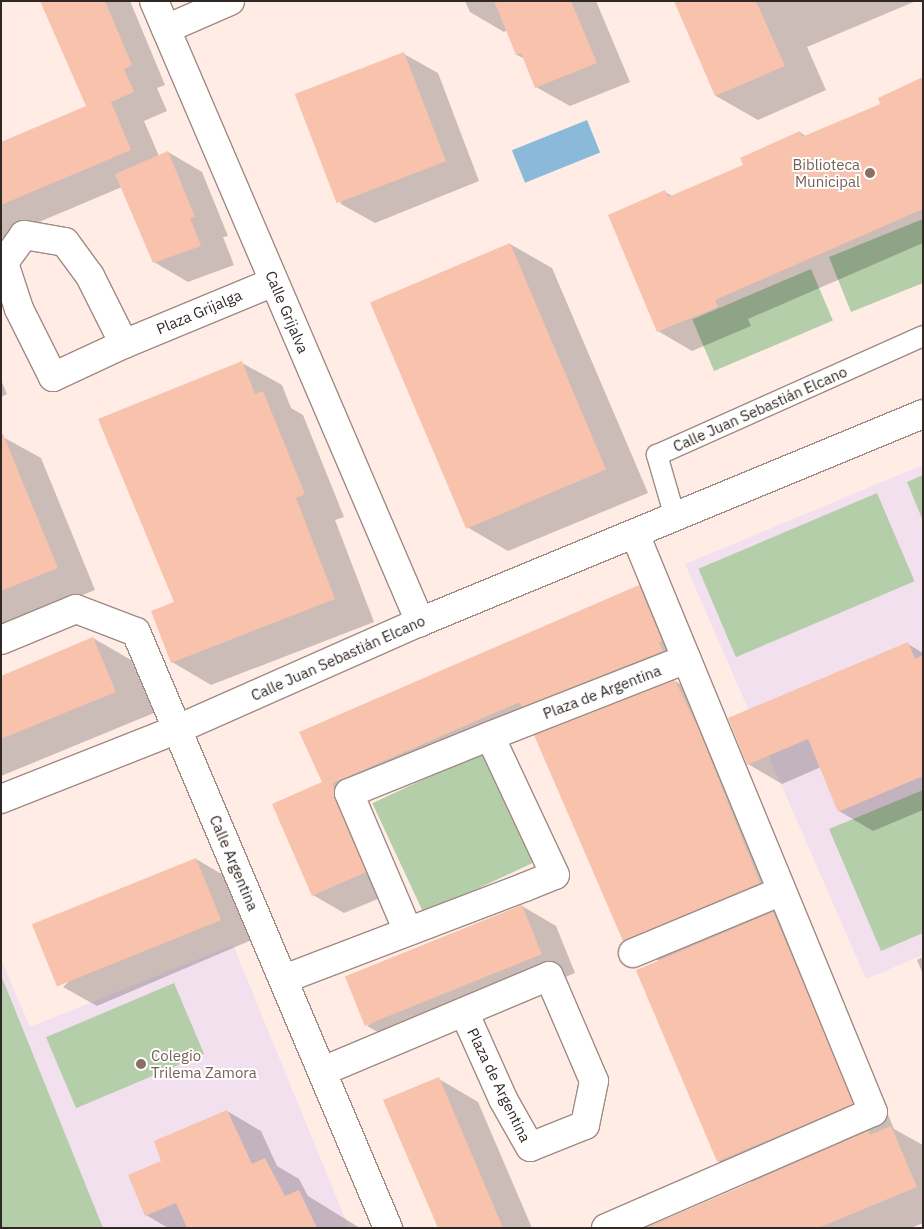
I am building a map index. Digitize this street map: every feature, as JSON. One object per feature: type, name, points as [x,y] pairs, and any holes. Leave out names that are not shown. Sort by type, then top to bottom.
[{"type":"street","name":"Calle Grijalva","points":[[154,1],[420,622]]},
{"type":"street","points":[[166,29],[230,1]]},
{"type":"street","name":"Plaza Grijalga","points":[[124,344],[90,276],[65,242],[24,235],[4,263],[19,309],[53,377],[124,344],[274,282]]},
{"type":"street","name":"Calle Juan Sebastián Elcano","points":[[1,800],[178,729],[420,622],[923,414]]},
{"type":"street","points":[[606,1228],[873,1112],[634,534]]},
{"type":"street","name":"Calle Argentina","points":[[1,640],[76,609],[136,632],[388,1228]]},
{"type":"street","name":"Plaza de Argentina","points":[[408,931],[349,793],[686,659]]},
{"type":"street","points":[[284,979],[554,875],[490,736]]},
{"type":"street","points":[[633,953],[782,891]]},
{"type":"street","name":"Plaza de Argentina","points":[[323,1071],[550,976],[594,1081],[585,1125],[530,1147],[503,1099],[464,1012]]},
{"type":"lane","name":"Calle Juan Sebastián Elcano","points":[[675,517],[656,455],[923,336]]},
{"type":"shaded area","points":[[923,465],[923,955],[866,979],[685,564]]},
{"type":"shaded area","name":"Colegio Trilema Zamora","points":[[233,945],[349,1228],[1,1228],[1,959],[30,1027]]},
{"type":"green space","points":[[923,219],[923,283],[851,312],[829,257]]},
{"type":"green space","points":[[811,269],[833,321],[714,371],[692,319]]},
{"type":"green space","points":[[923,475],[923,521],[907,482]]},
{"type":"green space","points":[[877,493],[915,581],[736,657],[698,569]]},
{"type":"green space","points":[[482,752],[534,863],[424,914],[372,803]]},
{"type":"green space","points":[[923,790],[923,933],[881,951],[829,829]]},
{"type":"green space","points":[[1,975],[103,1228],[1,1228]]},
{"type":"green space","points":[[174,983],[204,1054],[76,1108],[46,1037]]},
{"type":"water","points":[[587,120],[600,152],[525,183],[512,150]]},
{"type":"building","points":[[40,1],[105,1],[132,65],[124,69],[134,92],[111,102],[131,150],[1,205],[1,142],[86,106]]},
{"type":"building","points":[[494,1],[571,1],[597,63],[535,88],[521,53],[516,55]]},
{"type":"building","points":[[674,1],[756,1],[785,66],[715,96]]},
{"type":"building","points":[[404,52],[446,161],[337,203],[295,94]]},
{"type":"building","points":[[923,77],[923,209],[715,300],[718,307],[657,332],[608,215],[665,190],[668,197],[743,165],[740,158],[800,131],[802,137],[880,104],[878,98]]},
{"type":"building","points":[[168,151],[195,217],[190,218],[201,246],[153,263],[115,174]]},
{"type":"building","points":[[510,243],[606,469],[466,529],[370,302]]},
{"type":"building","points":[[242,361],[255,394],[263,391],[305,494],[296,498],[335,599],[171,663],[151,611],[174,602],[98,419]]},
{"type":"building","points":[[3,434],[58,568],[1,591],[1,435]]},
{"type":"building","points":[[639,585],[662,641],[659,643],[663,651],[522,707],[520,702],[333,783],[335,799],[366,872],[312,896],[272,804],[322,782],[299,732]]},
{"type":"building","points":[[93,637],[116,692],[1,739],[1,676]]},
{"type":"building","points":[[908,642],[915,659],[923,655],[923,776],[838,812],[808,739],[747,765],[728,718]]},
{"type":"building","points":[[675,680],[699,730],[760,883],[623,941],[534,735]]},
{"type":"building","points":[[196,858],[221,920],[57,986],[32,924]]},
{"type":"building","points":[[522,905],[542,954],[365,1026],[345,977]]},
{"type":"building","points":[[773,912],[854,1103],[717,1162],[636,970]]},
{"type":"building","points":[[439,1077],[503,1228],[438,1228],[383,1100]]},
{"type":"building","points":[[227,1110],[252,1164],[265,1158],[285,1196],[299,1190],[317,1228],[187,1228],[176,1203],[145,1216],[128,1175],[161,1161],[154,1141]]},
{"type":"building","points":[[891,1126],[917,1187],[818,1228],[647,1228],[868,1131],[870,1135]]},
{"type":"place","name":"Biblioteca Municipal","points":[[870,173]]},
{"type":"place","name":"Colegio Trilema Zamora","points":[[141,1064]]}]
